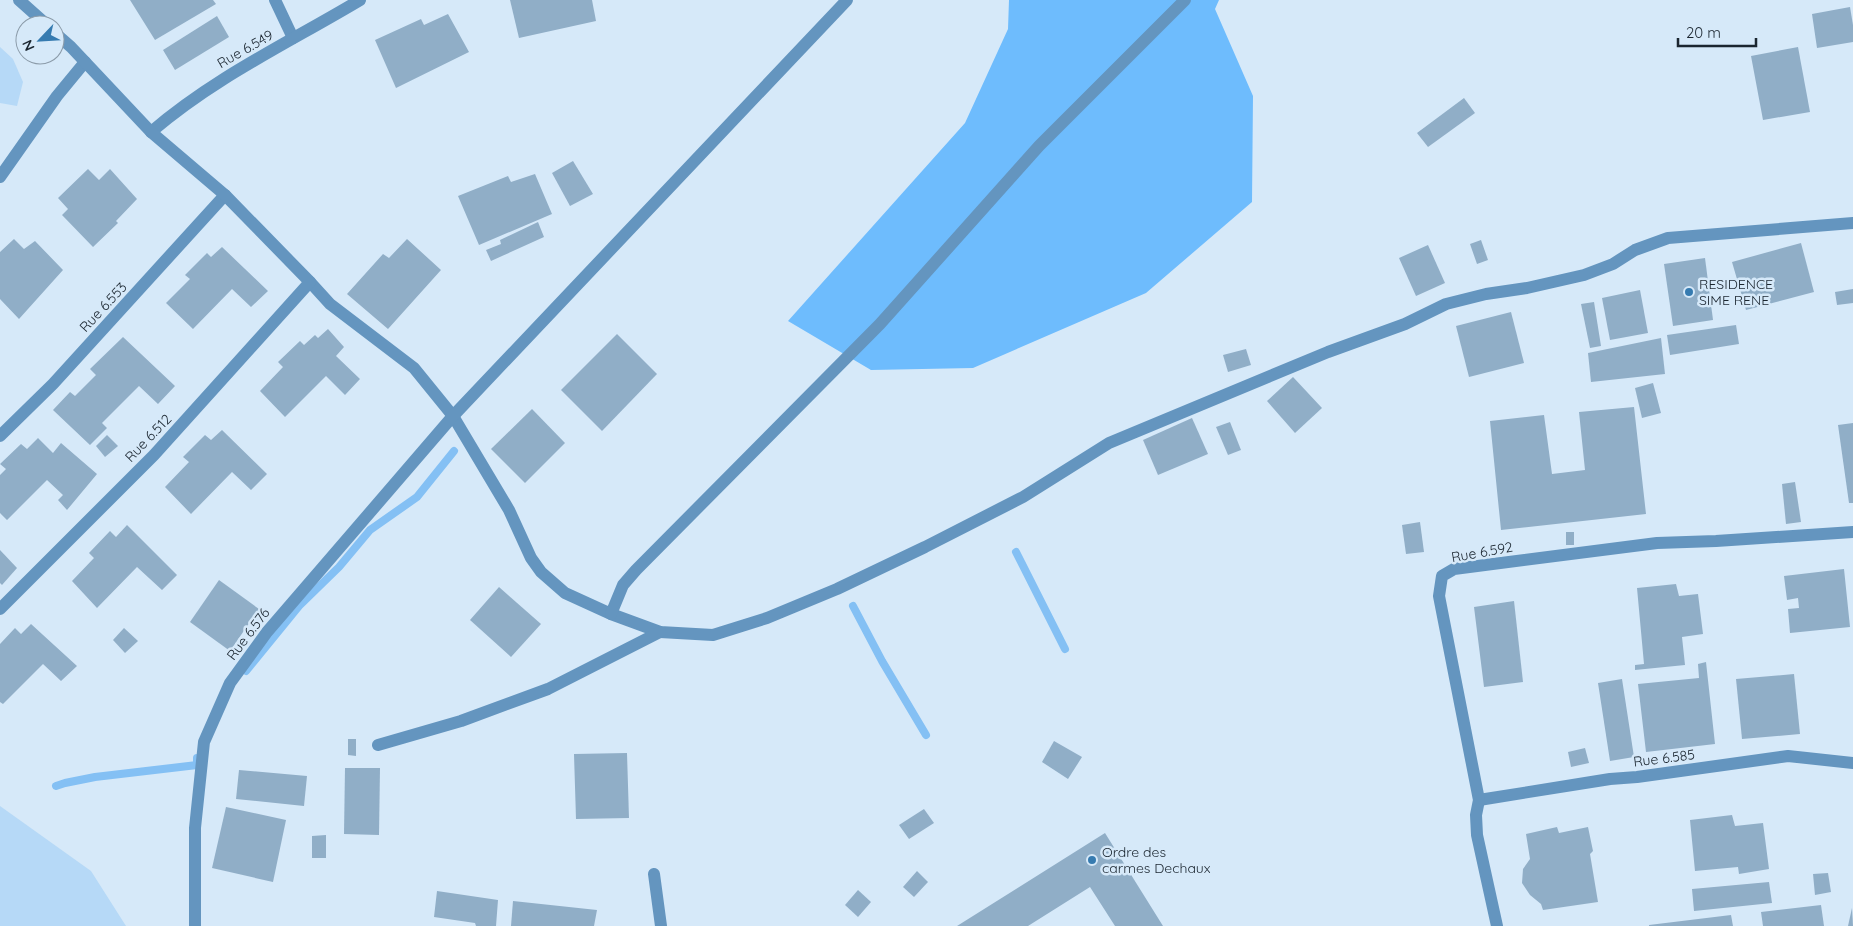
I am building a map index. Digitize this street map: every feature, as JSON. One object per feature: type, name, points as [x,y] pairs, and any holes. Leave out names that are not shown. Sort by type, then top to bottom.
[{"type":"street","points":[[19,0],[35,15]]},
{"type":"street","points":[[275,0],[293,38]]},
{"type":"street","name":"Rue 6.549","points":[[151,132],[178,109],[227,76],[360,0]]},
{"type":"street","name":"Rue 6.576","points":[[195,926],[196,828],[204,742],[230,683],[267,632],[453,416],[847,0]]},
{"type":"street","points":[[611,614],[623,585],[636,570],[880,324],[1039,146],[1184,0]]},
{"type":"street","points":[[65,43],[151,132],[225,195],[330,304],[414,368],[453,416],[509,510],[531,558],[541,572],[565,593],[611,614],[660,632],[713,635],[767,618],[820,597],[925,547],[1023,497],[1109,443],[1328,352],[1405,324],[1446,304],[1486,294],[1527,288],[1584,275],[1613,264],[1635,250],[1668,238],[1853,223]]},
{"type":"street","points":[[0,177],[57,96],[85,62]]},
{"type":"street","name":"Rue 6.553","points":[[0,436],[53,384],[225,195]]},
{"type":"street","name":"Rue 6.512","points":[[0,609],[154,455],[310,282]]},
{"type":"street","name":"Rue 6.592","points":[[1497,926],[1477,835],[1476,816],[1479,800],[1439,596],[1442,576],[1454,569],[1657,543],[1853,532]]},
{"type":"street","points":[[378,745],[461,721],[548,688],[660,632]]},
{"type":"street","name":"Rue 6.585","points":[[1479,800],[1610,779],[1788,756],[1853,763]]},
{"type":"street","points":[[654,874],[661,926]]},
{"type":"shaded area","points":[[1009,0],[1219,0],[1215,9],[1253,96],[1252,202],[1146,293],[973,368],[871,370],[788,321],[965,123],[1008,29]]},
{"type":"shaded area","points":[[0,47],[13,59],[23,82],[17,106],[0,103]]},
{"type":"shaded area","points":[[0,806],[91,871],[126,926],[0,926]]},
{"type":"building","points":[[130,0],[213,0],[216,4],[155,40]]},
{"type":"building","points":[[510,0],[592,0],[596,21],[519,38]]},
{"type":"building","points":[[1850,7],[1853,42],[1817,48],[1812,14]]},
{"type":"building","points":[[448,14],[469,52],[396,88],[375,40],[421,19],[424,25]]},
{"type":"building","points":[[217,16],[229,37],[175,70],[163,50]]},
{"type":"building","points":[[1798,47],[1810,112],[1763,120],[1751,56]]},
{"type":"building","points":[[1464,98],[1475,113],[1428,147],[1417,133]]},
{"type":"building","points":[[573,161],[593,194],[570,206],[552,173]]},
{"type":"building","points":[[88,169],[99,180],[110,169],[137,199],[116,221],[118,223],[93,247],[62,215],[68,209],[58,198]]},
{"type":"building","points":[[535,174],[552,214],[479,245],[458,196],[508,176],[511,182]]},
{"type":"building","points":[[538,222],[544,237],[491,261],[486,250],[501,244],[500,240]]},
{"type":"building","points":[[14,239],[24,249],[35,241],[63,270],[19,319],[0,299],[0,252]]},
{"type":"building","points":[[407,239],[441,270],[388,329],[347,294],[383,254],[389,258]]},
{"type":"building","points":[[1481,240],[1488,260],[1477,264],[1470,244]]},
{"type":"building","points":[[1801,243],[1814,292],[1746,310],[1732,262]]},
{"type":"building","points":[[1428,245],[1445,283],[1416,296],[1399,258]]},
{"type":"building","points":[[222,247],[268,291],[251,307],[232,289],[193,329],[166,303],[190,279],[185,275],[207,253],[211,257]]},
{"type":"building","name":"RESIDENCE SIME RENE","points":[[1705,258],[1713,320],[1673,326],[1664,264]]},
{"type":"building","points":[[1853,289],[1853,303],[1837,305],[1835,292]]},
{"type":"building","points":[[1640,290],[1648,333],[1610,340],[1602,298]]},
{"type":"building","points":[[1594,302],[1601,346],[1590,348],[1581,304]]},
{"type":"building","points":[[1511,312],[1524,363],[1469,377],[1456,326]]},
{"type":"building","points":[[1736,325],[1739,344],[1670,355],[1667,335]]},
{"type":"building","points":[[328,329],[344,347],[336,356],[360,379],[345,395],[326,376],[285,417],[260,391],[283,367],[278,362],[300,341],[304,345],[315,335],[318,338]]},
{"type":"building","points":[[617,334],[657,374],[602,431],[561,390]]},
{"type":"building","points":[[123,337],[175,386],[158,404],[139,386],[102,423],[107,428],[90,445],[53,410],[70,392],[75,396],[96,375],[90,369]]},
{"type":"building","points":[[1661,338],[1665,374],[1591,382],[1588,353]]},
{"type":"building","points":[[1246,349],[1251,365],[1228,372],[1223,355]]},
{"type":"building","points":[[1293,377],[1322,408],[1295,433],[1267,401]]},
{"type":"building","points":[[1653,383],[1661,413],[1642,418],[1635,388]]},
{"type":"building","points":[[1634,407],[1646,514],[1501,530],[1490,421],[1544,415],[1552,474],[1585,470],[1579,412]]},
{"type":"building","points":[[532,409],[565,443],[525,483],[491,449]]},
{"type":"building","points":[[1192,418],[1208,454],[1158,475],[1143,440]]},
{"type":"building","points":[[1230,422],[1241,450],[1228,455],[1216,427]]},
{"type":"building","points":[[1853,423],[1853,503],[1849,503],[1838,425]]},
{"type":"building","points":[[222,430],[267,474],[251,490],[232,472],[191,514],[165,487],[189,462],[183,457],[205,435],[211,440]]},
{"type":"building","points":[[107,435],[118,446],[105,457],[96,446]]},
{"type":"building","points":[[38,438],[53,453],[61,443],[97,474],[67,510],[58,500],[63,495],[47,480],[7,520],[0,513],[0,475],[6,469],[0,464],[21,444],[27,449]]},
{"type":"building","points":[[1795,482],[1801,522],[1786,524],[1782,484]]},
{"type":"building","points":[[1420,522],[1424,552],[1406,554],[1402,525]]},
{"type":"building","points":[[127,525],[177,575],[162,590],[137,567],[97,608],[72,581],[94,558],[89,553],[110,531],[116,537]]},
{"type":"building","points":[[1566,532],[1574,532],[1574,545],[1566,545]]},
{"type":"building","points":[[0,550],[17,568],[2,585],[0,583]]},
{"type":"building","points":[[1844,569],[1850,627],[1790,633],[1788,609],[1799,608],[1798,598],[1787,600],[1784,576]]},
{"type":"building","points":[[219,580],[259,609],[230,651],[190,622]]},
{"type":"building","points":[[1676,584],[1679,596],[1698,594],[1703,634],[1682,637],[1685,665],[1635,670],[1635,665],[1644,664],[1637,588]]},
{"type":"building","points":[[499,587],[541,624],[511,657],[470,620]]},
{"type":"building","points":[[1514,601],[1523,682],[1484,687],[1474,607]]},
{"type":"building","points":[[31,624],[77,666],[61,681],[43,664],[3,704],[0,702],[0,644],[15,628],[21,634]]},
{"type":"building","points":[[124,628],[138,641],[125,653],[113,640]]},
{"type":"building","points":[[1706,662],[1715,744],[1646,752],[1638,684],[1699,678],[1698,664]]},
{"type":"building","points":[[1794,674],[1800,734],[1742,739],[1736,679]]},
{"type":"building","points":[[1622,679],[1634,757],[1610,761],[1598,683]]},
{"type":"building","points":[[348,739],[356,739],[356,756],[348,755]]},
{"type":"building","points":[[1054,741],[1082,757],[1068,779],[1042,762]]},
{"type":"building","points":[[1585,748],[1589,763],[1571,767],[1568,752]]},
{"type":"building","points":[[627,753],[629,818],[576,819],[574,754]]},
{"type":"building","points":[[345,768],[380,768],[379,835],[344,834]]},
{"type":"building","points":[[239,770],[307,776],[304,806],[236,799]]},
{"type":"building","points":[[226,807],[286,820],[273,882],[212,868]]},
{"type":"building","points":[[924,809],[934,823],[909,839],[899,825]]},
{"type":"building","points":[[1732,815],[1735,826],[1763,823],[1769,869],[1739,874],[1738,867],[1695,871],[1690,820]]},
{"type":"building","points":[[1557,827],[1559,833],[1588,827],[1593,851],[1590,854],[1598,902],[1543,910],[1541,904],[1530,895],[1522,883],[1523,869],[1530,859],[1526,834]]},
{"type":"building","name":"Ordre des carmes Dechaux","points":[[1105,833],[1163,926],[1115,926],[1090,887],[1028,926],[957,926]]},
{"type":"building","points":[[326,835],[326,858],[312,858],[312,836]]},
{"type":"building","points":[[917,871],[928,882],[914,897],[903,887]]},
{"type":"building","points":[[1828,873],[1831,892],[1815,895],[1813,874]]},
{"type":"building","points":[[1769,882],[1772,903],[1694,911],[1692,889]]},
{"type":"building","points":[[858,890],[871,902],[858,917],[845,905]]},
{"type":"building","points":[[437,891],[498,900],[496,926],[476,926],[475,923],[434,917]]},
{"type":"building","points":[[513,901],[597,910],[594,926],[511,926]]},
{"type":"building","points":[[1821,905],[1824,926],[1763,926],[1761,912]]},
{"type":"building","points":[[1852,908],[1853,926],[1848,926]]},
{"type":"building","points":[[1731,915],[1733,926],[1649,926],[1649,925]]},
{"type":"waterway","points":[[246,671],[299,606],[339,567],[370,530],[417,497],[454,451]]},
{"type":"waterway","points":[[1016,552],[1065,649]]},
{"type":"waterway","points":[[853,606],[882,661],[926,735]]},
{"type":"waterway","points":[[56,786],[95,777],[197,765],[197,758]]},
{"type":"place","name":"RESIDENCE SIME RENE","points":[[1689,292]]},
{"type":"place","name":"Ordre des carmes Dechaux","points":[[1092,860]]}]
